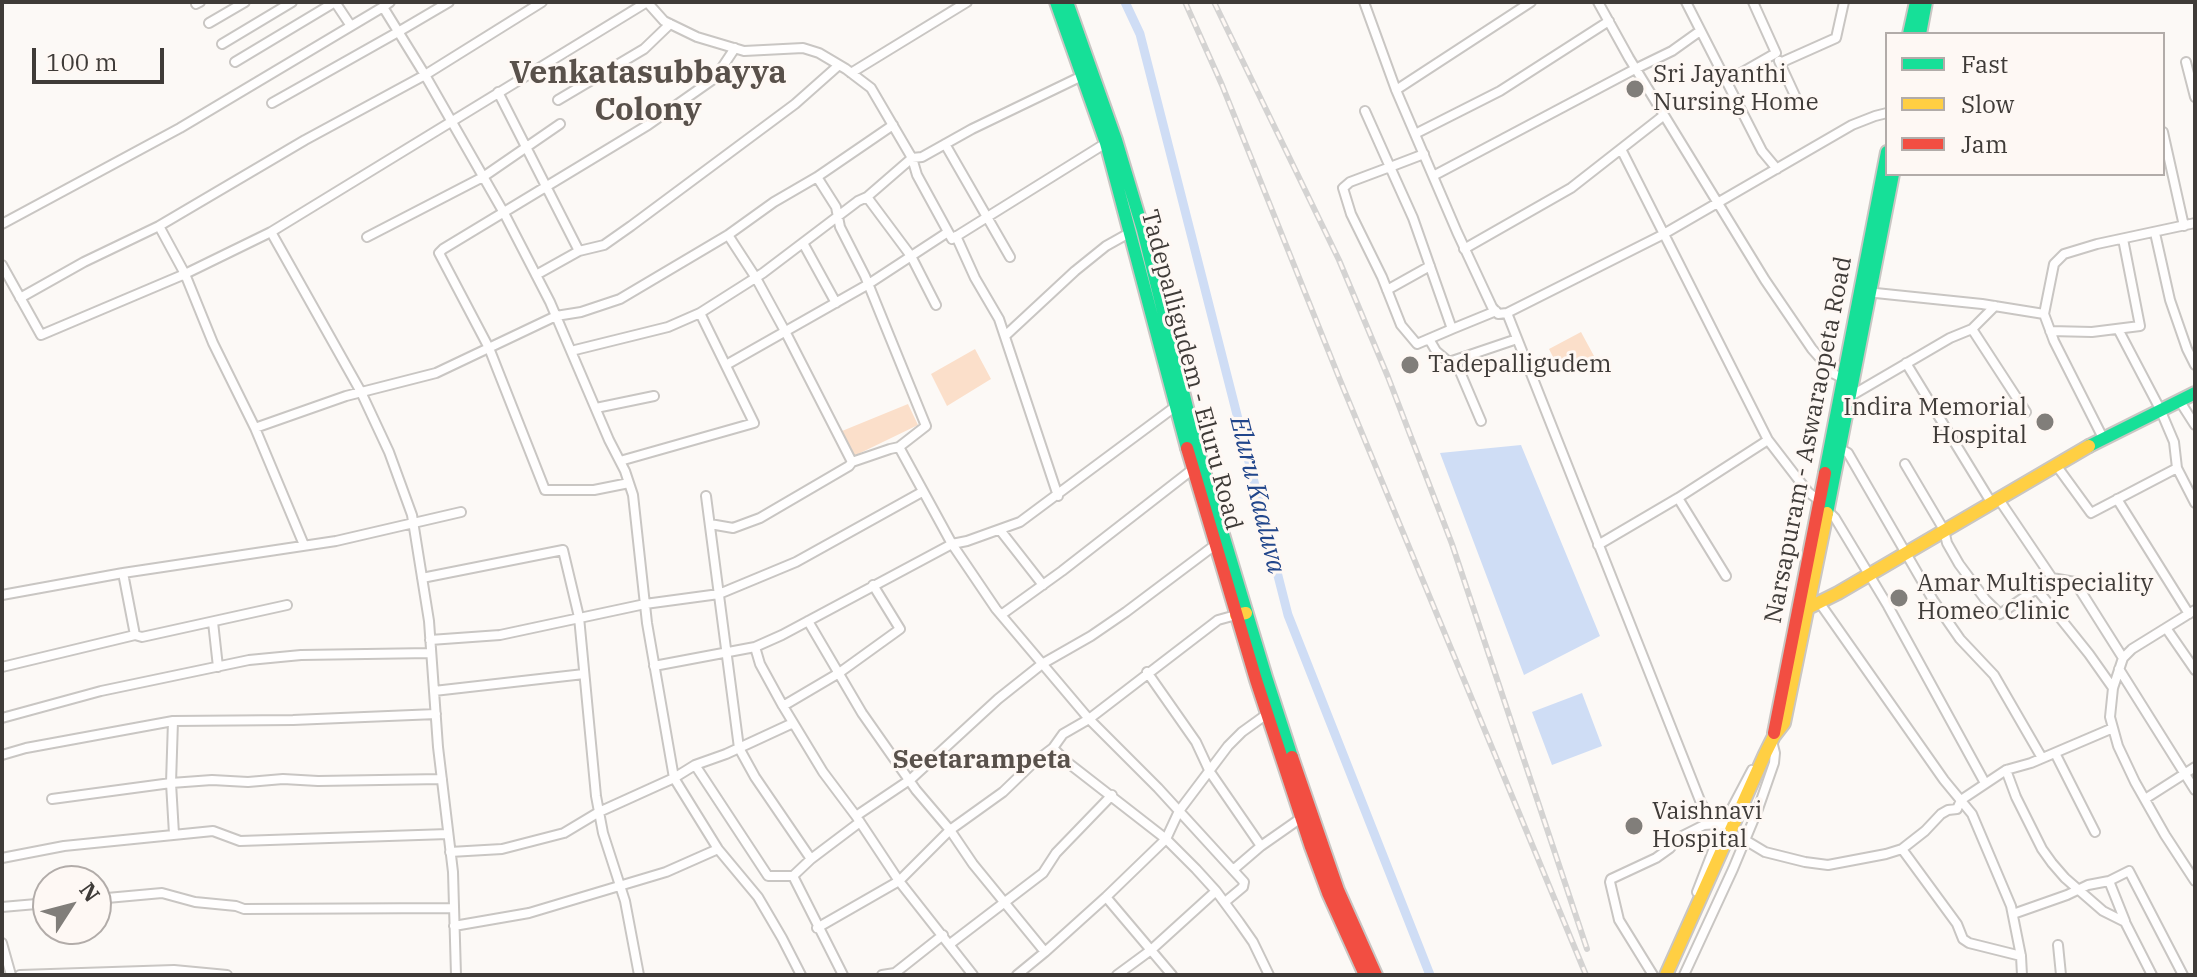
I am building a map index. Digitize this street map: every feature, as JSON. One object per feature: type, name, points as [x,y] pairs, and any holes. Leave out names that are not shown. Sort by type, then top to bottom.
[{"type":"main road","name":"Tadepalligudem - Eluru Road","points":[[1056,2],[1106,143],[1215,545],[1241,614],[1328,893],[1365,975]]},
{"type":"main road","name":"Tadepalligudem - Eluru Road","points":[[1067,2],[1116,140],[1143,230],[1267,714],[1301,818],[1312,835],[1376,975]]},
{"type":"main road","points":[[1909,32],[1916,2]]},
{"type":"main road","points":[[1920,32],[1926,2]]},
{"type":"main road","name":"Narsapuram - Aswaraopeta Road","points":[[1824,506],[1849,397],[1885,164]]},
{"type":"main road","name":"Narsapuram - Aswaraopeta Road","points":[[1663,975],[1765,754],[1784,723],[1809,607],[1844,379],[1893,176]]},
{"type":"main road","points":[[1809,607],[2056,465],[2195,393]]},
{"type":"street","points":[[209,23],[245,2]]},
{"type":"street","points":[[222,44],[292,2]]},
{"type":"street","points":[[235,62],[335,2],[351,26]]},
{"type":"street","points":[[272,103],[449,2]]},
{"type":"street","points":[[20,298],[84,262],[159,226],[305,140],[425,75],[542,2]]},
{"type":"street","points":[[2,265],[41,335],[185,274],[271,232],[647,2],[664,21],[697,37],[744,51],[803,48],[819,53],[871,88],[999,319],[1058,496]]},
{"type":"street","points":[[851,73],[967,2]]},
{"type":"street","points":[[1364,2],[1396,90],[1464,249],[1498,314],[1507,313],[1662,235],[1852,125],[1885,114]]},
{"type":"street","points":[[1396,90],[1531,2]]},
{"type":"street","points":[[1598,2],[1736,235],[1812,349],[1834,374],[1844,379]]},
{"type":"street","points":[[1686,2],[1762,151],[1777,169]]},
{"type":"street","points":[[1753,2],[1797,100]]},
{"type":"street","points":[[1780,63],[1836,38],[1843,2]]},
{"type":"street","points":[[2,224],[180,128],[386,4],[398,32],[504,213],[536,275],[629,483],[654,666],[674,778],[718,849],[758,897],[801,975]]},
{"type":"street","points":[[1415,134],[1500,91],[1609,21]]},
{"type":"street","points":[[558,100],[644,49],[670,24]]},
{"type":"street","points":[[1433,176],[1672,51],[1700,31]]},
{"type":"street","points":[[629,483],[594,490],[545,490],[489,348],[439,253],[648,125],[715,78],[735,48]]},
{"type":"street","points":[[1727,81],[1776,53]]},
{"type":"street","points":[[2186,62],[2195,97]]},
{"type":"street","points":[[536,275],[579,251],[604,245],[795,104],[839,65]]},
{"type":"street","points":[[571,351],[668,327],[700,313],[756,278],[867,197],[912,158],[922,157],[1082,76]]},
{"type":"street","points":[[498,92],[579,251]]},
{"type":"street","points":[[1365,111],[1413,218],[1452,329]]},
{"type":"street","points":[[1464,249],[1571,188],[1663,116]]},
{"type":"street","points":[[367,237],[483,177],[560,124]]},
{"type":"street","points":[[255,428],[361,392],[436,373],[556,316],[581,312],[620,299],[728,235],[893,125]]},
{"type":"street","points":[[2165,141],[2184,226]]},
{"type":"street","points":[[726,365],[786,333],[911,256],[987,217],[1106,143]]},
{"type":"street","points":[[945,144],[1010,257]]},
{"type":"street","points":[[1621,149],[1768,440],[1808,492],[1835,518],[1985,783]]},
{"type":"street","points":[[1424,154],[1350,182],[1343,188],[1351,214],[1403,328],[1417,344],[1496,311]]},
{"type":"street","points":[[710,524],[733,528],[760,518],[852,462],[899,447],[926,426],[865,276],[840,227],[836,207],[817,177]]},
{"type":"street","points":[[867,197],[911,256],[936,305]]},
{"type":"street","points":[[2104,440],[2044,314],[2054,264],[2064,254],[2097,244],[2195,223]]},
{"type":"street","points":[[159,226],[185,274],[304,545]]},
{"type":"street","points":[[271,232],[361,392],[389,452],[413,523],[430,640],[450,852],[456,975]]},
{"type":"street","points":[[1005,336],[1075,271],[1106,246],[1131,232]]},
{"type":"street","points":[[2155,233],[2170,300],[2195,365]]},
{"type":"street","points":[[728,235],[756,278],[852,462]]},
{"type":"street","points":[[2050,331],[2092,332],[2140,326],[2123,239]]},
{"type":"street","points":[[803,243],[836,303]]},
{"type":"street","points":[[1387,290],[1430,266]]},
{"type":"street","points":[[1864,292],[2044,314]]},
{"type":"street","points":[[1849,397],[1950,338],[1972,329],[1995,306]]},
{"type":"street","points":[[620,461],[754,423],[700,313]]},
{"type":"street","points":[[1507,313],[1701,803],[1720,825]]},
{"type":"street","points":[[1972,329],[2026,412]]},
{"type":"street","points":[[2118,329],[2160,409],[2174,442],[2177,468],[2195,503]]},
{"type":"street","points":[[1429,339],[1436,351],[1449,362],[1517,339]]},
{"type":"street","points":[[1455,360],[1481,421]]},
{"type":"street","points":[[1906,363],[1994,500],[2052,578]]},
{"type":"street","points":[[596,408],[654,396]]},
{"type":"street","points":[[2179,400],[2195,425]]},
{"type":"street","points":[[654,666],[755,647],[952,544],[1020,522],[1176,406]]},
{"type":"street","points":[[1598,545],[1768,440]]},
{"type":"street","points":[[899,447],[952,544],[1001,615],[1089,719],[1244,882],[1243,887],[1225,902]]},
{"type":"street","points":[[1839,448],[1848,453],[1933,600],[1960,639],[1994,675],[2042,758]]},
{"type":"street","points":[[1905,464],[1944,530],[1947,543],[1959,564],[2000,614],[2052,578],[2075,582],[2123,658]]},
{"type":"street","points":[[2056,465],[2091,513],[2177,468]]},
{"type":"street","points":[[1001,615],[1193,469]]},
{"type":"street","points":[[430,640],[500,635],[645,604],[719,594],[796,562],[922,492]]},
{"type":"street","points":[[706,496],[739,748],[811,859]]},
{"type":"street","points":[[1678,498],[1726,576]]},
{"type":"street","points":[[2117,499],[2192,612],[2132,649],[2123,658],[2113,688],[2110,717],[2118,746],[2145,799],[2195,881]]},
{"type":"street","points":[[2,595],[123,573],[336,541],[461,512]]},
{"type":"street","points":[[1000,530],[1043,585]]},
{"type":"street","points":[[695,765],[768,876],[793,876],[858,819],[911,779],[998,699],[1042,664],[1126,612],[1215,545]]},
{"type":"street","points":[[422,578],[563,550],[579,617],[599,812],[625,901],[639,975]]},
{"type":"street","points":[[123,573],[135,635]]},
{"type":"street","points":[[783,706],[839,673],[900,629],[873,585]]},
{"type":"street","points":[[2036,588],[2113,688]]},
{"type":"street","points":[[2,667],[135,635],[142,637],[287,605]]},
{"type":"street","points":[[1809,607],[1891,706],[1972,814],[2013,914],[2022,975]]},
{"type":"street","points":[[817,928],[899,881],[950,830],[1003,792],[1053,748],[1063,734],[1089,719],[1218,620],[1241,614]]},
{"type":"street","points":[[808,621],[862,713],[916,790],[1045,952]]},
{"type":"street","points":[[213,622],[218,667]]},
{"type":"street","points":[[2166,628],[2195,670]]},
{"type":"street","points":[[755,647],[760,664],[823,772],[899,881],[972,975]]},
{"type":"street","points":[[2,718],[101,691],[249,660],[301,655],[431,653]]},
{"type":"street","points":[[2119,669],[2195,790]]},
{"type":"street","points":[[1147,672],[1196,742],[1210,772],[1261,846]]},
{"type":"street","points":[[434,691],[584,674]]},
{"type":"street","points":[[2,755],[173,721],[436,714]]},
{"type":"street","points":[[1017,975],[1166,839],[1179,811],[1228,746],[1267,714]]},
{"type":"street","points":[[173,721],[171,783],[174,834]]},
{"type":"street","points":[[450,852],[502,849],[564,833],[599,812],[674,778],[695,765],[793,723]]},
{"type":"street","points":[[1745,840],[1765,852],[1828,865],[1886,854],[1902,849],[1941,814],[1957,809],[1961,800],[2006,770],[2113,728]]},
{"type":"street","points":[[1663,975],[1708,865],[1720,825],[1759,755],[1773,739]]},
{"type":"street","points":[[1684,975],[1745,840],[1774,763],[1773,739]]},
{"type":"street","points":[[1053,748],[1166,839],[1216,891],[1253,942],[1269,975]]},
{"type":"street","points":[[2055,753],[2095,832]]},
{"type":"street","points":[[2145,799],[2195,767]]},
{"type":"street","points":[[2006,770],[2016,797],[2052,863],[2103,911],[2125,922]]},
{"type":"street","points":[[52,799],[212,780],[442,779]]},
{"type":"street","points":[[950,944],[1043,873],[1056,853],[1112,795]]},
{"type":"street","points":[[1233,870],[1301,818]]},
{"type":"street","points":[[1653,975],[1619,920],[1611,879],[1656,858],[1678,838],[1704,825],[1720,825]]},
{"type":"street","points":[[2,858],[64,846],[213,831],[240,841],[448,834]]},
{"type":"street","points":[[454,926],[529,913],[666,872],[718,849]]},
{"type":"street","points":[[1902,849],[1957,924],[1963,939],[2021,956]]},
{"type":"street","points":[[2013,914],[2077,889],[2109,881],[2129,871],[2183,975]]},
{"type":"street","points":[[793,876],[843,975]]},
{"type":"street","points":[[2109,881],[2125,922],[2152,975]]},
{"type":"street","points":[[1117,975],[1151,950],[1216,891]]},
{"type":"street","points":[[112,898],[162,893],[195,902],[244,909],[454,908]]},
{"type":"street","points":[[1106,897],[1172,975]]},
{"type":"street","points":[[2,907],[32,904]]},
{"type":"street","points":[[883,975],[895,973],[943,935]]},
{"type":"street","points":[[2,943],[11,975]]},
{"type":"street","points":[[2058,945],[2061,975]]},
{"type":"street","points":[[20,975],[174,970],[227,975]]},
{"type":"shaded area","points":[[1581,332],[1594,356],[1561,373],[1549,349]]},
{"type":"shaded area","points":[[975,349],[991,379],[947,406],[931,374]]},
{"type":"shaded area","points":[[908,404],[918,425],[854,456],[842,431]]},
{"type":"water","points":[[1521,445],[1600,636],[1524,675],[1440,453]]},
{"type":"water","points":[[1582,693],[1602,746],[1552,765],[1532,712]]},
{"type":"waterway","name":"Eluru Kaaluva","points":[[1125,2],[1140,34],[1288,615],[1430,975]]},
{"type":"railway","points":[[1185,2],[1222,85],[1340,380],[1586,975]]},
{"type":"railway","points":[[1214,2],[1339,260],[1388,377],[1452,544],[1587,949]]},
{"type":"traffic: fast","points":[[1056,2],[1106,143],[1187,448]]},
{"type":"traffic: fast","points":[[1067,2],[1116,140],[1143,230],[1197,448],[1292,757]]},
{"type":"traffic: fast","points":[[1909,32],[1916,2]]},
{"type":"traffic: fast","points":[[1920,32],[1926,2]]},
{"type":"traffic: fast","points":[[1825,473],[1885,162]]},
{"type":"traffic: fast","points":[[1827,513],[1893,176]]},
{"type":"traffic: fast","points":[[2089,446],[2195,393]]},
{"type":"traffic: fast","points":[[1308,837],[1317,833]]},
{"type":"traffic: slow","points":[[1802,611],[2089,446]]},
{"type":"traffic: slow","points":[[1666,975],[1765,754],[1784,723],[1827,513]]},
{"type":"traffic: slow","points":[[1236,615],[1246,613]]},
{"type":"traffic: jam","points":[[1187,448],[1256,680],[1311,847],[1365,975]]},
{"type":"traffic: jam","points":[[1774,733],[1825,473]]},
{"type":"traffic: jam","points":[[1292,757],[1338,890],[1376,975]]},
{"type":"place","name":"Sri Jayanthi Nursing Home","points":[[1635,89]]},
{"type":"place","name":"Tadepalligudem","points":[[1410,365]]},
{"type":"place","name":"Indira Memorial Hospital","points":[[2045,422]]},
{"type":"place","name":"Amar Multispeciality Homeo Clinic","points":[[1899,598]]},
{"type":"place","name":"Vaishnavi Hospital","points":[[1634,826]]},
{"type":"district","name":"Venkatasubbayya Colony","points":[[648,92]]},
{"type":"district","name":"Seetarampeta","points":[[982,760]]}]
